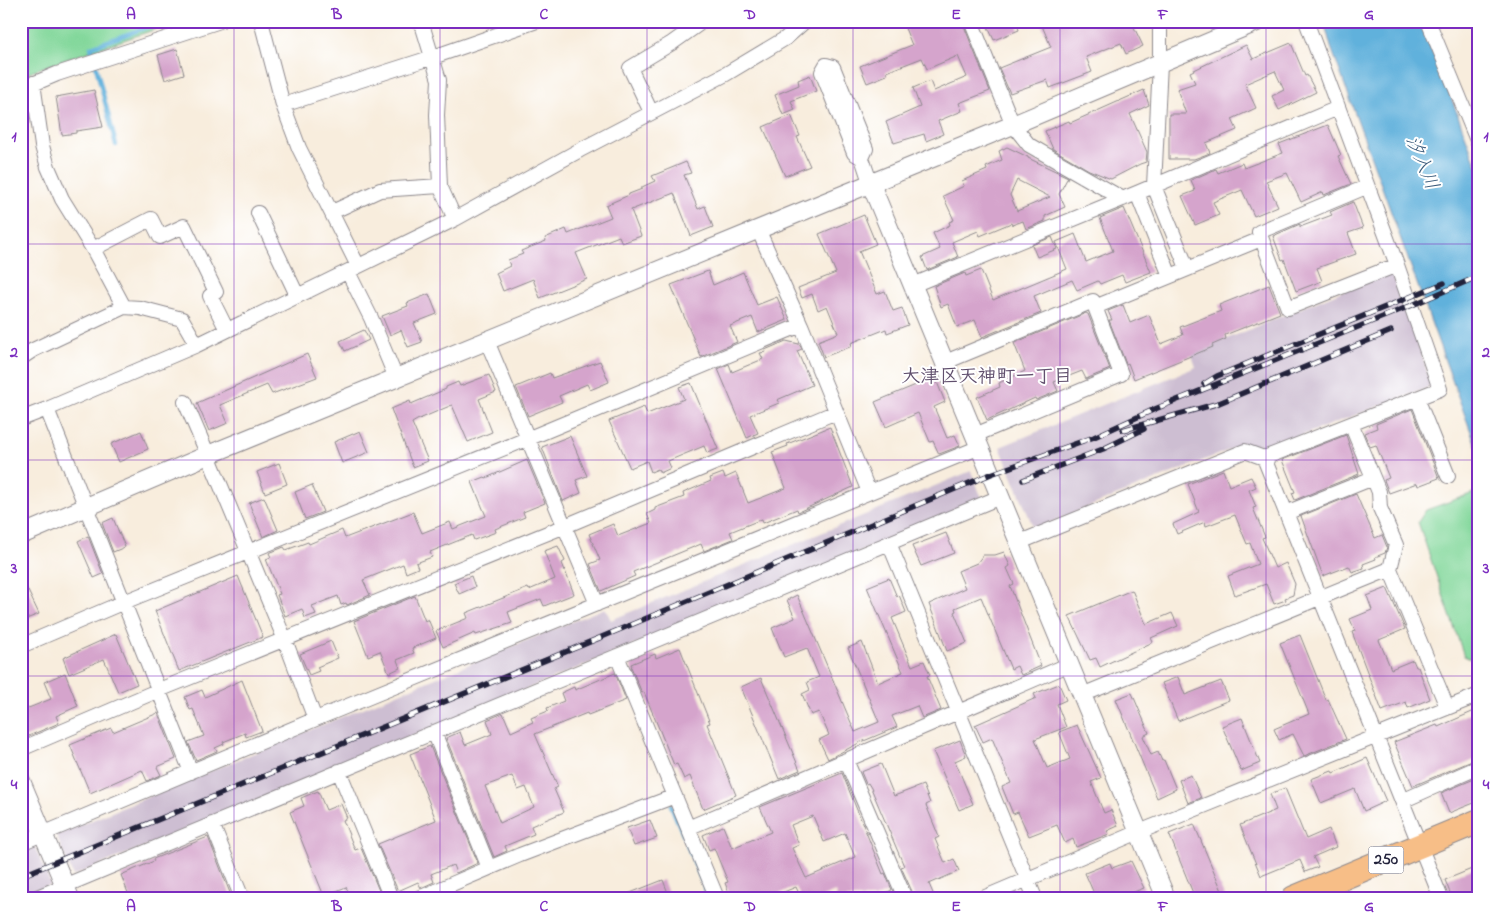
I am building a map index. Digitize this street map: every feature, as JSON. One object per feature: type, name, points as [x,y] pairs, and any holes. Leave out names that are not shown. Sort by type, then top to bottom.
[{"type":"highway","name":"250","points":[[1294,898],[1479,821]]},
{"type":"street","points":[[124,307],[93,249],[62,199],[48,168],[27,86],[220,21]]},
{"type":"street","points":[[261,21],[283,105],[299,148],[332,212],[371,318],[396,378]]},
{"type":"street","points":[[421,21],[439,80],[437,115],[440,186],[455,219]]},
{"type":"street","points":[[283,105],[537,21]]},
{"type":"street","points":[[651,112],[630,68],[672,43],[703,21]]},
{"type":"street","points":[[21,419],[197,345],[455,219],[651,112],[726,74],[786,38],[805,21]]},
{"type":"street","points":[[971,21],[1013,125],[1029,145],[1123,199]]},
{"type":"street","points":[[1160,21],[1160,63],[1154,186],[1187,268]]},
{"type":"street","points":[[21,535],[208,455],[1013,125],[1259,21]]},
{"type":"street","points":[[1020,542],[1245,451],[1264,458],[1440,389],[1397,265],[1366,187],[1306,21]]},
{"type":"street","points":[[1428,21],[1479,145]]},
{"type":"street","points":[[862,158],[866,149],[833,67],[826,65],[822,72],[854,153],[862,158],[944,363],[1020,542],[1166,898]]},
{"type":"street","points":[[913,285],[1138,193],[1338,108]]},
{"type":"street","points":[[332,212],[380,190],[440,186]]},
{"type":"street","points":[[1366,187],[1259,232],[1288,308],[1397,265]]},
{"type":"street","points":[[1138,193],[1170,276]]},
{"type":"street","points":[[258,212],[297,295]]},
{"type":"street","points":[[93,249],[151,218],[160,237],[184,226],[216,292],[210,296],[227,330]]},
{"type":"street","points":[[758,229],[801,325],[869,492]]},
{"type":"street","points":[[1095,307],[1261,239]]},
{"type":"street","points":[[21,843],[869,492],[1120,374],[1093,301],[944,363]]},
{"type":"street","points":[[21,358],[33,350],[124,307],[140,308],[182,319],[197,345]]},
{"type":"street","points":[[21,646],[124,602],[528,439],[801,325]]},
{"type":"street","points":[[487,341],[597,604]]},
{"type":"street","points":[[1417,398],[1448,476]]},
{"type":"street","points":[[185,402],[284,640],[315,720]]},
{"type":"street","points":[[47,409],[191,772]]},
{"type":"street","points":[[21,749],[159,690],[565,526],[836,412]]},
{"type":"street","points":[[1352,424],[1379,492],[1380,508],[1396,545],[1390,569],[1447,707]]},
{"type":"street","points":[[1264,458],[1442,898]]},
{"type":"street","points":[[1286,513],[1373,478]]},
{"type":"street","points":[[35,898],[68,891],[212,824],[1000,497]]},
{"type":"street","points":[[888,543],[1036,898]]},
{"type":"street","points":[[1082,695],[1390,569]]},
{"type":"street","points":[[617,656],[717,898]]},
{"type":"street","points":[[688,828],[1070,664]]},
{"type":"street","points":[[983,898],[1139,832],[1479,695]]},
{"type":"street","points":[[434,732],[489,868]]},
{"type":"street","points":[[846,760],[905,898]]},
{"type":"street","points":[[1402,801],[1479,767]]},
{"type":"street","points":[[339,771],[391,898]]},
{"type":"street","points":[[21,781],[68,891]]},
{"type":"street","points":[[419,898],[489,868],[675,796]]},
{"type":"street","points":[[212,824],[242,898]]},
{"type":"shaded area","points":[[1391,271],[1412,324],[1431,384],[1427,388],[1279,444],[1234,448],[1034,529],[1000,447],[1196,367],[1190,350],[1199,352],[1213,347],[1212,345]]},
{"type":"shaded area","points":[[971,471],[983,501],[73,876],[56,835],[605,608],[611,620]]},
{"type":"shaded area","points":[[34,845],[51,885],[21,897],[21,851]]},
{"type":"green space","points":[[21,21],[180,21],[38,69],[21,77]]},
{"type":"green space","points":[[1479,491],[1479,662],[1477,662],[1464,656],[1418,522],[1426,510]]},
{"type":"water","name":"汐入川","points":[[1324,21],[1420,21],[1479,172],[1479,454],[1331,47]]},
{"type":"building","points":[[902,21],[962,21],[990,91],[959,103],[962,111],[938,121],[943,134],[926,141],[924,134],[894,143],[886,122],[920,107],[913,88],[930,81],[934,91],[967,77],[958,56],[927,69],[922,58],[886,72],[887,75],[867,83],[860,66],[912,45]]},
{"type":"building","points":[[996,21],[1016,21],[1019,30],[994,40],[987,25]]},
{"type":"building","points":[[1040,21],[1131,21],[1143,46],[1126,54],[1121,43],[1086,57],[1092,72],[1050,88],[1047,80],[1010,93],[999,68],[1051,47]]},
{"type":"building","points":[[1291,43],[1305,76],[1307,75],[1316,92],[1279,110],[1272,96],[1284,90],[1275,71],[1245,84],[1256,108],[1232,119],[1237,130],[1206,143],[1210,153],[1194,159],[1169,159],[1169,114],[1186,114],[1177,89],[1195,83],[1190,72],[1246,45],[1253,59]]},
{"type":"building","points":[[177,49],[184,74],[165,80],[158,55]]},
{"type":"building","points":[[810,75],[816,91],[791,101],[795,110],[783,115],[775,95],[799,85],[798,80]]},
{"type":"building","points":[[94,90],[103,127],[62,135],[56,97]]},
{"type":"building","points":[[1144,90],[1149,105],[1130,114],[1147,152],[1146,162],[1111,179],[1089,170],[1053,149],[1045,131],[1069,121],[1070,123]]},
{"type":"building","points":[[791,115],[800,136],[797,137],[810,166],[785,176],[763,127]]},
{"type":"building","points":[[1328,125],[1341,155],[1338,156],[1351,184],[1324,195],[1323,192],[1301,202],[1287,173],[1266,181],[1278,206],[1254,216],[1242,190],[1213,202],[1219,215],[1195,225],[1182,196],[1195,191],[1191,180],[1216,169],[1218,173],[1242,163],[1244,168],[1283,153],[1279,144]]},
{"type":"building","points":[[1007,147],[1068,177],[1059,194],[1065,207],[1045,216],[1045,221],[1026,229],[1023,221],[1012,225],[1011,223],[980,236],[978,231],[952,242],[958,257],[927,270],[922,257],[940,249],[933,233],[950,225],[949,222],[954,220],[943,196],[964,186],[962,181],[987,170],[986,167],[1002,160],[999,151]],"holes":[[[1017,180],[1050,197],[1017,211],[1010,195]]]},
{"type":"building","points":[[686,162],[691,173],[684,175],[698,209],[705,206],[713,227],[691,236],[674,193],[631,210],[641,236],[622,243],[619,236],[576,253],[587,279],[540,298],[533,279],[503,291],[496,273],[510,266],[508,260],[523,254],[521,251],[546,241],[545,238],[566,229],[568,234],[611,217],[606,205],[655,181],[652,176]]},
{"type":"building","points":[[1353,202],[1363,228],[1348,233],[1356,254],[1317,268],[1322,281],[1296,291],[1273,236],[1300,224],[1300,227],[1332,215],[1330,212]]},
{"type":"building","points":[[1124,208],[1151,272],[1125,282],[1122,275],[1100,284],[1098,281],[1077,290],[1072,280],[1034,296],[1041,313],[982,337],[975,320],[957,327],[948,304],[941,307],[934,286],[965,273],[966,276],[981,270],[993,300],[1067,269],[1056,242],[1075,234],[1086,262],[1113,251],[1100,218]]},
{"type":"building","points":[[864,215],[876,244],[859,251],[877,294],[885,291],[893,311],[902,308],[908,325],[887,333],[886,329],[851,343],[852,346],[824,357],[818,341],[838,333],[827,306],[818,310],[812,294],[802,298],[798,288],[836,273],[819,234]]},
{"type":"building","points":[[1052,237],[1057,249],[1037,257],[1032,245]]},
{"type":"building","points":[[708,271],[713,285],[743,272],[757,305],[777,297],[787,320],[758,332],[752,317],[730,326],[737,342],[701,357],[671,285]]},
{"type":"building","points":[[1269,285],[1280,313],[1225,335],[1226,339],[1212,345],[1213,347],[1134,379],[1128,363],[1126,364],[1109,320],[1112,320],[1108,311],[1123,305],[1130,323],[1149,315],[1161,344],[1183,335],[1180,327],[1221,311],[1219,305]]},
{"type":"building","points":[[429,294],[437,314],[414,323],[422,342],[408,347],[401,330],[390,335],[382,316],[408,306],[407,303]]},
{"type":"building","points":[[1086,313],[1110,369],[1086,379],[1082,371],[1054,382],[1058,391],[1036,400],[1035,398],[987,420],[977,397],[1000,387],[999,383],[1025,371],[1014,343]]},
{"type":"building","points":[[364,330],[369,340],[345,351],[340,341]]},
{"type":"building","points":[[786,341],[799,344],[802,349],[797,351],[812,385],[777,400],[779,403],[750,415],[758,433],[747,438],[718,369],[729,364],[732,372],[763,359],[760,353],[766,352],[765,350]]},
{"type":"building","points":[[307,354],[317,377],[272,394],[267,385],[220,405],[228,423],[209,431],[197,403]]},
{"type":"building","points":[[600,361],[609,382],[590,390],[587,384],[559,396],[562,402],[528,416],[516,387],[550,373],[552,378]]},
{"type":"building","points":[[489,375],[496,392],[479,399],[492,432],[468,442],[452,405],[417,420],[412,423],[428,461],[413,467],[391,409],[410,401],[411,404],[458,382],[460,386]]},
{"type":"building","points":[[935,377],[945,402],[934,407],[947,438],[955,435],[960,446],[939,454],[933,441],[930,442],[918,413],[886,427],[875,402]]},
{"type":"building","points":[[691,383],[718,449],[707,453],[704,446],[668,461],[671,468],[660,473],[658,469],[651,472],[647,461],[630,468],[609,421],[644,407],[647,414],[684,399],[679,387]]},
{"type":"building","points":[[1412,409],[1439,478],[1418,486],[1417,483],[1389,493],[1384,480],[1389,478],[1376,445],[1370,447],[1364,433],[1377,428],[1376,424]]},
{"type":"building","points":[[830,427],[853,487],[798,512],[797,509],[763,523],[762,519],[730,532],[733,539],[704,551],[701,544],[633,572],[635,576],[601,591],[590,564],[600,560],[589,534],[613,524],[618,536],[651,523],[647,514],[655,510],[655,508],[684,497],[683,493],[711,481],[710,478],[723,473],[725,478],[736,473],[748,503],[786,488],[772,452]]},
{"type":"building","points":[[141,431],[148,449],[119,462],[111,444]]},
{"type":"building","points":[[360,431],[369,452],[342,463],[334,442]]},
{"type":"building","points":[[1346,435],[1359,474],[1295,500],[1292,493],[1295,492],[1282,460]]},
{"type":"building","points":[[570,436],[587,476],[576,480],[581,493],[563,501],[542,447]]},
{"type":"building","points":[[527,460],[545,503],[523,512],[525,517],[495,529],[496,532],[474,540],[472,535],[430,552],[432,557],[416,563],[418,568],[406,573],[403,564],[363,580],[370,595],[347,605],[346,603],[341,605],[338,596],[312,606],[316,614],[305,618],[302,609],[285,616],[277,595],[280,594],[266,559],[271,557],[269,553],[284,547],[286,550],[308,542],[309,544],[342,530],[345,538],[413,512],[422,533],[450,522],[453,529],[486,516],[472,482]]},
{"type":"building","points":[[279,463],[287,484],[265,493],[257,472]]},
{"type":"building","points":[[1223,470],[1229,486],[1251,477],[1256,487],[1249,490],[1256,507],[1253,508],[1265,537],[1262,538],[1275,568],[1286,563],[1295,584],[1293,595],[1285,598],[1286,600],[1274,604],[1266,584],[1235,595],[1228,576],[1258,564],[1250,543],[1247,544],[1235,515],[1206,526],[1205,522],[1177,534],[1173,524],[1199,512],[1188,484]]},
{"type":"building","points":[[312,485],[323,512],[305,519],[295,492]]},
{"type":"building","points":[[1356,494],[1375,538],[1382,535],[1387,547],[1385,553],[1363,564],[1364,568],[1352,572],[1349,566],[1323,576],[1301,516]]},
{"type":"building","points":[[264,497],[278,530],[263,537],[249,503]]},
{"type":"building","points":[[113,518],[125,547],[113,552],[102,523]]},
{"type":"building","points":[[946,533],[954,553],[921,566],[912,546]]},
{"type":"building","points":[[88,536],[103,574],[94,578],[78,541]]},
{"type":"building","points":[[558,546],[565,561],[562,563],[574,594],[544,606],[541,599],[508,612],[512,623],[476,635],[475,633],[443,647],[436,631],[468,618],[466,613],[555,579],[544,551]]},
{"type":"building","points":[[1004,552],[1010,566],[1007,568],[1014,584],[1010,586],[1041,666],[1021,675],[1017,666],[1011,669],[981,597],[955,608],[956,611],[954,612],[967,643],[947,651],[929,604],[965,588],[958,571],[977,563],[983,555],[995,555]]},
{"type":"building","points":[[21,576],[39,614],[21,621]]},
{"type":"building","points":[[238,576],[263,637],[179,671],[155,611]]},
{"type":"building","points":[[471,576],[475,587],[459,594],[454,583]]},
{"type":"building","points":[[889,578],[906,612],[892,618],[912,666],[924,661],[930,675],[927,676],[941,710],[922,718],[917,706],[892,716],[897,727],[828,759],[819,740],[829,735],[819,712],[811,715],[802,694],[810,690],[807,682],[819,677],[807,648],[784,657],[772,628],[795,618],[787,600],[797,595],[855,732],[879,722],[848,648],[862,642],[878,683],[903,672],[867,587]]},
{"type":"building","points":[[1387,588],[1405,629],[1379,640],[1391,669],[1413,660],[1416,667],[1418,667],[1430,699],[1408,708],[1406,702],[1382,711],[1352,632],[1355,631],[1350,619],[1372,610],[1367,596]]},
{"type":"building","points":[[1132,590],[1146,624],[1172,613],[1178,626],[1151,638],[1153,642],[1100,667],[1096,658],[1090,660],[1069,616]]},
{"type":"building","points":[[415,596],[425,621],[428,619],[436,638],[412,648],[414,653],[397,660],[400,668],[389,673],[380,651],[368,656],[354,621]]},
{"type":"building","points":[[116,634],[137,684],[118,692],[104,659],[69,674],[63,658]]},
{"type":"building","points":[[1300,635],[1326,700],[1328,699],[1346,739],[1304,756],[1293,734],[1279,740],[1274,729],[1309,714],[1280,643]]},
{"type":"building","points":[[331,641],[338,658],[317,667],[319,671],[309,675],[300,654]]},
{"type":"building","points":[[680,648],[710,723],[707,724],[736,795],[703,809],[690,776],[684,779],[677,764],[674,765],[644,692],[642,693],[631,667],[631,664],[655,654],[656,658]]},
{"type":"building","points":[[65,673],[78,706],[56,716],[59,723],[24,738],[21,731],[21,711],[51,699],[44,682]]},
{"type":"building","points":[[615,673],[626,700],[535,734],[558,787],[554,789],[564,812],[531,826],[534,834],[505,846],[507,851],[494,857],[446,738],[460,732],[465,745],[492,734],[487,720],[503,713],[511,732],[533,722],[531,718],[548,711],[547,708],[564,701],[561,693],[574,687],[575,690]],"holes":[[[512,776],[518,790],[526,787],[534,807],[500,823],[485,786]]]},
{"type":"building","points":[[1178,677],[1185,695],[1221,681],[1229,700],[1178,721],[1162,683]]},
{"type":"building","points":[[761,678],[800,770],[779,779],[741,687]]},
{"type":"building","points":[[242,680],[262,731],[246,737],[245,733],[223,742],[224,744],[215,748],[217,751],[196,760],[188,742],[204,736],[193,709],[190,710],[185,697],[202,690],[205,697]]},
{"type":"building","points":[[1059,684],[1066,700],[1057,704],[1066,727],[1035,739],[1047,768],[1070,759],[1059,732],[1077,725],[1101,778],[1091,782],[1104,813],[1111,810],[1118,826],[1107,831],[1109,834],[1076,847],[1073,839],[1065,843],[1057,825],[1029,836],[1018,812],[1013,814],[1002,787],[1011,783],[992,738],[983,742],[975,725],[1036,698],[1034,694]]},
{"type":"building","points":[[1132,693],[1149,733],[1143,736],[1151,755],[1158,752],[1162,761],[1164,760],[1176,789],[1157,798],[1116,699]]},
{"type":"building","points":[[1479,709],[1479,758],[1413,786],[1394,742],[1437,725],[1438,727]]},
{"type":"building","points":[[158,713],[176,759],[157,767],[161,775],[147,781],[142,770],[90,793],[70,745],[111,728],[113,732]]},
{"type":"building","points":[[1242,718],[1260,763],[1241,771],[1222,726]]},
{"type":"building","points":[[960,740],[966,756],[955,761],[973,804],[959,810],[933,751]]},
{"type":"building","points":[[430,746],[478,863],[456,873],[453,865],[431,874],[434,882],[421,888],[418,882],[398,891],[378,844],[436,820],[410,754]]},
{"type":"building","points":[[1367,758],[1386,801],[1364,811],[1355,789],[1321,803],[1311,779],[1332,771],[1333,773]]},
{"type":"building","points":[[881,764],[894,796],[923,785],[930,803],[926,805],[939,837],[935,839],[945,863],[954,859],[959,871],[929,884],[935,898],[915,898],[901,867],[904,866],[871,788],[868,783],[866,784],[861,772]]},
{"type":"building","points":[[842,773],[883,874],[885,873],[892,890],[874,898],[837,898],[835,892],[820,898],[801,898],[796,887],[769,898],[731,898],[725,883],[728,882],[714,848],[709,850],[703,835],[723,826],[732,848],[771,832],[760,807]],"holes":[[[813,816],[824,842],[845,833],[855,857],[806,878],[792,848],[799,845],[791,825]]]},
{"type":"building","points":[[1191,775],[1201,798],[1188,803],[1179,780]]},
{"type":"building","points":[[1479,777],[1479,801],[1449,813],[1441,793]]},
{"type":"building","points":[[1285,788],[1306,839],[1329,829],[1336,847],[1313,857],[1318,867],[1305,872],[1300,860],[1261,876],[1240,825],[1276,810],[1270,794]]},
{"type":"building","points":[[318,791],[326,810],[341,804],[347,818],[343,820],[355,850],[361,848],[380,893],[368,898],[351,898],[346,887],[324,896],[290,812],[304,806],[301,798]]},
{"type":"building","points":[[650,820],[657,838],[634,846],[627,828]]},
{"type":"building","points":[[1194,824],[1225,898],[1195,898],[1169,834]]},
{"type":"building","points":[[208,837],[232,898],[130,898],[121,875],[154,861],[153,859]]},
{"type":"building","points":[[1131,861],[1144,888],[1134,892],[1136,898],[1096,898],[1085,873],[1110,863],[1112,868]]},
{"type":"building","points":[[1479,866],[1479,898],[1452,898],[1445,880]]},
{"type":"building","points":[[663,880],[670,898],[620,897]]},
{"type":"waterway","points":[[116,145],[91,47],[164,21]]},
{"type":"waterway","points":[[671,805],[709,898]]},
{"type":"railway","points":[[21,876],[597,639],[991,474],[1094,437],[1155,409],[1410,306],[1479,276]]},
{"type":"railway","points":[[1204,384],[1217,376],[1444,283]]},
{"type":"railway","points":[[1123,430],[1219,403],[1391,331]]},
{"type":"railway","points":[[1023,480],[1103,449],[1144,429]]},
{"type":"district","name":"大津区天神町一丁目","points":[[987,377]]}]
